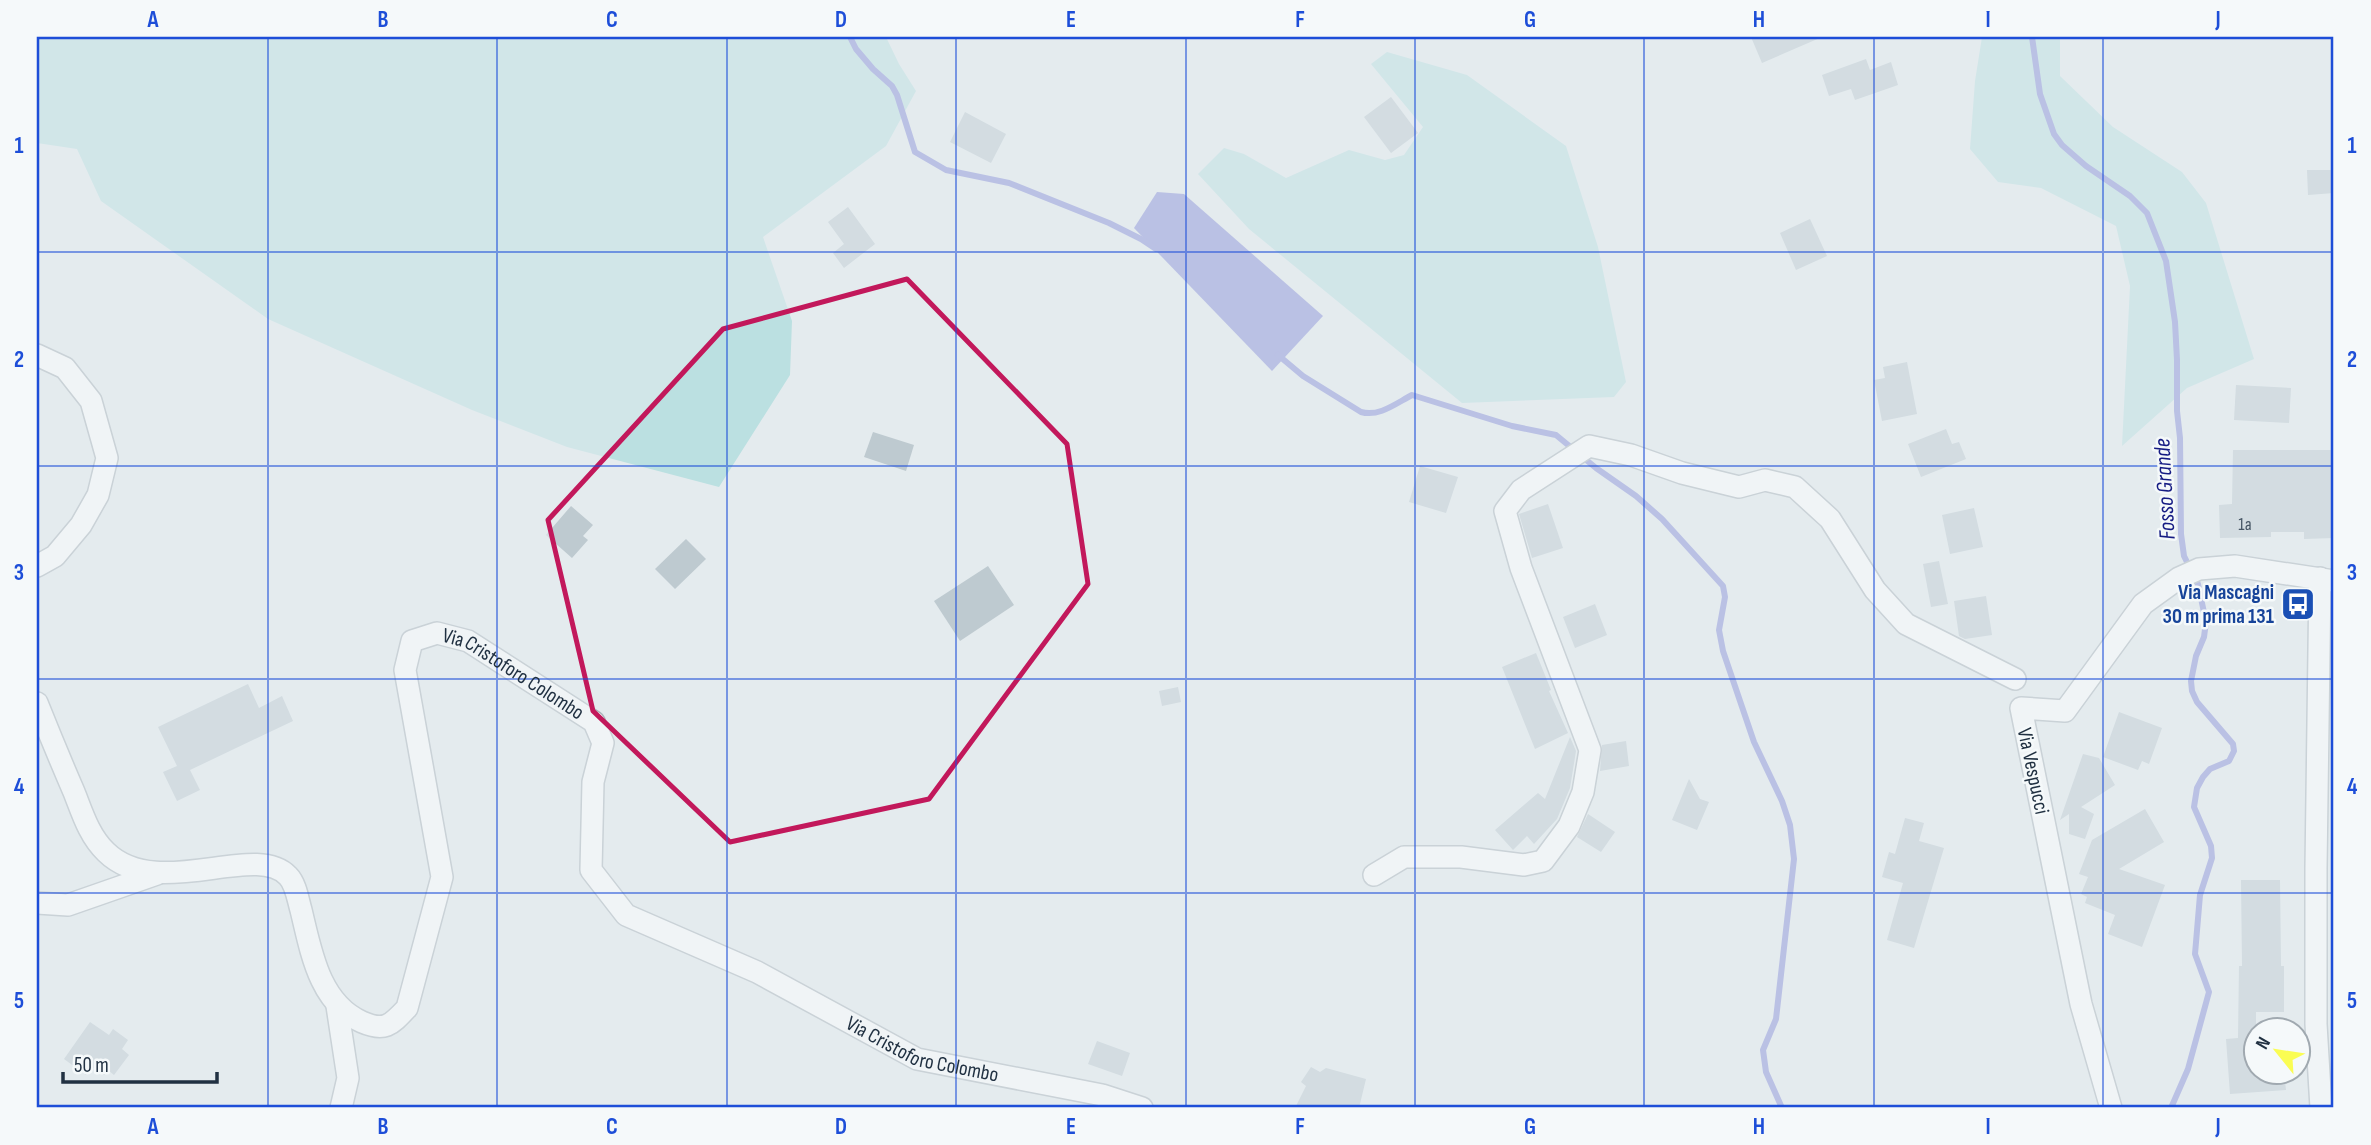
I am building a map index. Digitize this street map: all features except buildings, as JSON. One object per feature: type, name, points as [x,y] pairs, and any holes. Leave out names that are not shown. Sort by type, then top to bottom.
[{"type":"street","points":[[37,355],[65,368],[91,401],[107,458],[98,495],[81,526],[55,556],[37,566]]},
{"type":"street","points":[[1374,875],[1404,857],[1461,857],[1524,864],[1543,861],[1569,826],[1583,792],[1590,750],[1521,568],[1504,511],[1521,490],[1589,446],[1631,454],[1682,473],[1739,487],[1765,480],[1795,487],[1830,519],[1875,590],[1906,624],[2015,679]]},
{"type":"street","name":"Via Vespucci","points":[[2111,1108],[2081,1004],[2021,709],[2065,711],[2143,604],[2179,578],[2199,569],[2235,566],[2330,575]]},
{"type":"street","points":[[2320,1108],[2316,1024],[2316,894],[2330,575]]},
{"type":"street","name":"Via Cristoforo Colombo","points":[[337,1006],[359,1021],[377,1028],[392,1024],[407,1008],[442,877],[405,670],[412,641],[437,633],[468,641],[594,722],[603,743],[593,782],[591,870],[626,915],[757,972],[916,1059],[1102,1095],[1142,1108]]},
{"type":"street","points":[[37,703],[91,833],[106,852],[128,868],[159,874]]},
{"type":"street","points":[[37,903],[68,905],[159,874],[260,863],[289,876],[296,891],[313,958],[330,997],[337,1006],[348,1079],[341,1108]]},
{"type":"highlighted area","points":[[907,279],[1067,444],[1088,584],[929,799],[730,842],[593,711],[548,520],[723,329]]},
{"type":"shaded area","points":[[37,37],[886,37],[916,91],[886,146],[763,237],[792,321],[790,375],[719,487],[567,447],[472,410],[268,319],[101,201],[77,149],[37,143]]},
{"type":"shaded area","points":[[1982,37],[2060,37],[2060,76],[2113,127],[2182,172],[2206,203],[2254,359],[2187,388],[2122,446],[2130,286],[2116,226],[2041,188],[1998,182],[1970,149],[1975,81]]},
{"type":"shaded area","points":[[1387,52],[1467,75],[1566,146],[1598,247],[1626,382],[1614,397],[1462,403],[1249,229],[1198,174],[1224,148],[1244,154],[1286,178],[1349,150],[1385,160],[1404,155],[1423,127],[1371,64]]},
{"type":"water","points":[[1157,192],[1184,194],[1323,316],[1272,371],[1134,228]]},
{"type":"waterway","points":[[850,37],[856,49],[873,69],[892,86],[915,152],[946,170],[1009,183],[1109,223],[1156,249]]},
{"type":"waterway","name":"Fosso Grande","points":[[2032,37],[2040,94],[2054,134],[2062,145],[2086,166],[2130,196],[2147,213],[2166,261],[2175,322],[2181,534],[2184,556],[2198,584],[2206,622],[2204,637],[2196,656],[2191,681],[2192,691],[2197,702],[2233,744],[2234,751],[2229,761],[2210,769],[2197,788],[2194,807],[2211,846],[2212,858],[2200,895],[2195,954],[2209,992],[2188,1069],[2171,1108]]},
{"type":"waterway","points":[[1278,355],[1303,376],[1361,412],[1381,411],[1412,395],[1512,426],[1556,435],[1662,519],[1723,586],[1725,597],[1719,630],[1723,651],[1754,742],[1782,801],[1790,825],[1794,859],[1776,1019],[1763,1050],[1766,1072],[1782,1108]]},
{"type":"place","name":"Via Mascagni 30 m prima 131","points":[[2298,604]]}]
